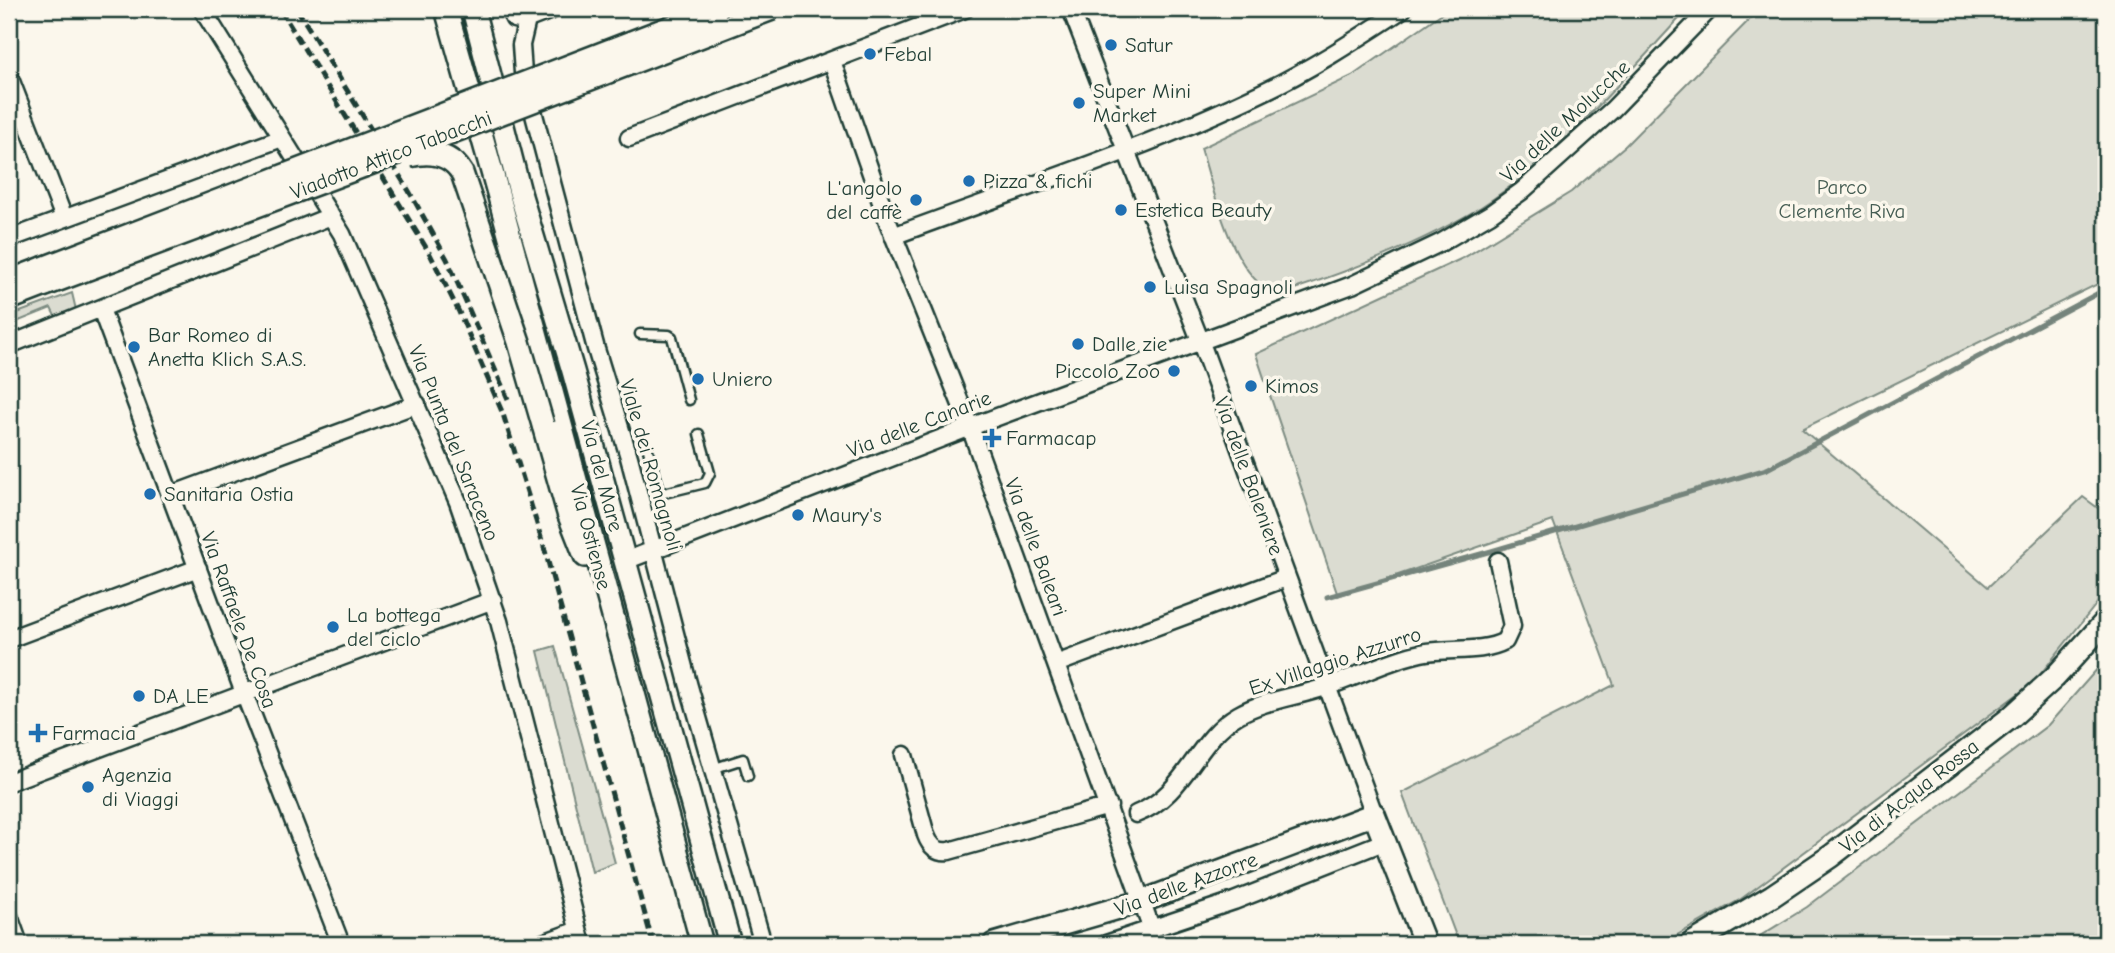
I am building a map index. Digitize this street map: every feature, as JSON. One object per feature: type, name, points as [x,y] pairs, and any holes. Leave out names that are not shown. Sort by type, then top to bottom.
[{"type":"street","name":"Via Punta del Saraceno","points":[[202,9],[346,243],[458,502],[493,600],[580,937]]},
{"type":"street","name":"Via Ostiense","points":[[446,9],[506,220],[702,944]]},
{"type":"street","name":"Via del Mare","points":[[474,9],[522,196],[730,944]]},
{"type":"street","points":[[509,9],[514,19],[527,20],[554,9]]},
{"type":"street","name":"Viadotto Attico Tabacchi","points":[[9,299],[45,276],[717,9]]},
{"type":"street","name":"Viadotto Attico Tabacchi","points":[[9,281],[45,276],[372,163],[772,9]]},
{"type":"street","points":[[629,138],[965,9]]},
{"type":"street","name":"Via delle Baleniere","points":[[1071,9],[1200,340],[1326,687],[1425,944]]},
{"type":"street","points":[[893,236],[1127,150],[1264,92],[1403,9]]},
{"type":"street","name":"Via delle Molucche","points":[[1200,340],[1352,285],[1433,247],[1490,214],[1559,160],[1629,93],[1710,9]]},
{"type":"street","name":"Viale dei Romagnoli","points":[[527,20],[520,50],[523,73],[712,769],[763,944]]},
{"type":"street","name":"Via delle Baleari","points":[[832,61],[893,236],[970,427],[1152,930]]},
{"type":"street","points":[[9,76],[64,218]]},
{"type":"street","points":[[9,239],[282,138]]},
{"type":"street","points":[[372,163],[432,153],[448,158],[460,169],[494,265],[572,525],[587,561],[607,596]]},
{"type":"street","points":[[9,345],[331,216]]},
{"type":"street","name":"Via Raffaele De Cosa","points":[[101,309],[341,944]]},
{"type":"street","name":"Via delle Canarie","points":[[654,549],[1200,340]]},
{"type":"street","points":[[171,495],[417,404]]},
{"type":"street","points":[[625,561],[654,549]]},
{"type":"street","name":"Ex Villaggio Azzurro","points":[[1136,814],[1148,810],[1167,796],[1213,737],[1237,716],[1419,653],[1490,648],[1505,641],[1512,626],[1498,561]]},
{"type":"street","points":[[9,639],[198,568]]},
{"type":"street","points":[[1056,664],[1286,578]]},
{"type":"street","points":[[9,782],[493,600]]},
{"type":"street","name":"Via di Acqua Rossa","points":[[1691,944],[1753,908],[1831,856],[2004,723],[2049,682],[2106,621]]},
{"type":"street","points":[[904,755],[926,835],[931,845],[939,850],[949,850],[1109,806]]},
{"type":"street","name":"Via delle Azzorre","points":[[994,944],[1143,901],[1374,814]]},
{"type":"street","name":"Via delle Azzorre","points":[[1106,944],[1269,888],[1386,841]]},
{"type":"street","points":[[9,916],[19,944]]},
{"type":"street","points":[[540,944],[580,937]]},
{"type":"lane","points":[[640,334],[672,337],[689,400]]},
{"type":"lane","points":[[648,450],[660,490],[664,493],[705,483],[710,473],[699,434]]},
{"type":"lane","points":[[712,769],[743,760],[748,776]]},
{"type":"green space","points":[[1448,9],[1688,9],[1563,141],[1509,188],[1481,207],[1408,245],[1328,277],[1276,295],[1260,285],[1247,270],[1226,230],[1201,148],[1352,76]]},
{"type":"green space","name":"Parco Clemente Riva","points":[[1760,9],[2106,9],[2106,280],[1802,429],[1988,587],[2083,497],[2106,514],[2106,592],[2034,682],[1741,899],[1661,944],[1459,944],[1402,793],[1614,685],[1553,521],[1338,596],[1256,354],[1465,257],[1571,192],[1626,145]]},
{"type":"green space","points":[[72,293],[76,310],[57,320],[51,308],[9,325],[9,316]]},
{"type":"green space","points":[[555,646],[615,863],[592,872],[538,651]]},
{"type":"green space","points":[[2106,659],[2106,944],[1747,944],[1807,907],[2048,725]]},
{"type":"waterway","points":[[1327,597],[1767,469],[2106,289]]},
{"type":"railway","points":[[280,9],[430,254],[459,312],[503,414],[544,547],[653,944]]},
{"type":"railway","points":[[297,9],[409,191],[447,259],[508,399]]},
{"type":"place","name":"Satur","points":[[1111,45]]},
{"type":"place","name":"Febal","points":[[870,54]]},
{"type":"place","name":"Super Mini Market","points":[[1079,103]]},
{"type":"place","name":"Pizza & fichi","points":[[969,181]]},
{"type":"place","name":"L'angolo del caffè","points":[[916,200]]},
{"type":"place","name":"Estetica Beauty","points":[[1121,210]]},
{"type":"place","name":"Luisa Spagnoli","points":[[1150,287]]},
{"type":"place","name":"Dalle zie","points":[[1078,344]]},
{"type":"place","name":"Bar Romeo di Anetta Klich S.A.S.","points":[[134,347]]},
{"type":"place","name":"Piccolo Zoo","points":[[1174,371]]},
{"type":"place","name":"Uniero","points":[[698,379]]},
{"type":"place","name":"Kimos","points":[[1251,386]]},
{"type":"place","name":"Farmacap","points":[[992,438]]},
{"type":"place","name":"Sanitaria Ostia","points":[[150,494]]},
{"type":"place","name":"Maury's","points":[[798,515]]},
{"type":"place","name":"La bottega del ciclo","points":[[333,627]]},
{"type":"place","name":"DA LE","points":[[139,696]]},
{"type":"place","name":"Farmacia","points":[[38,733]]},
{"type":"place","name":"Agenzia di Viaggi","points":[[88,787]]}]
